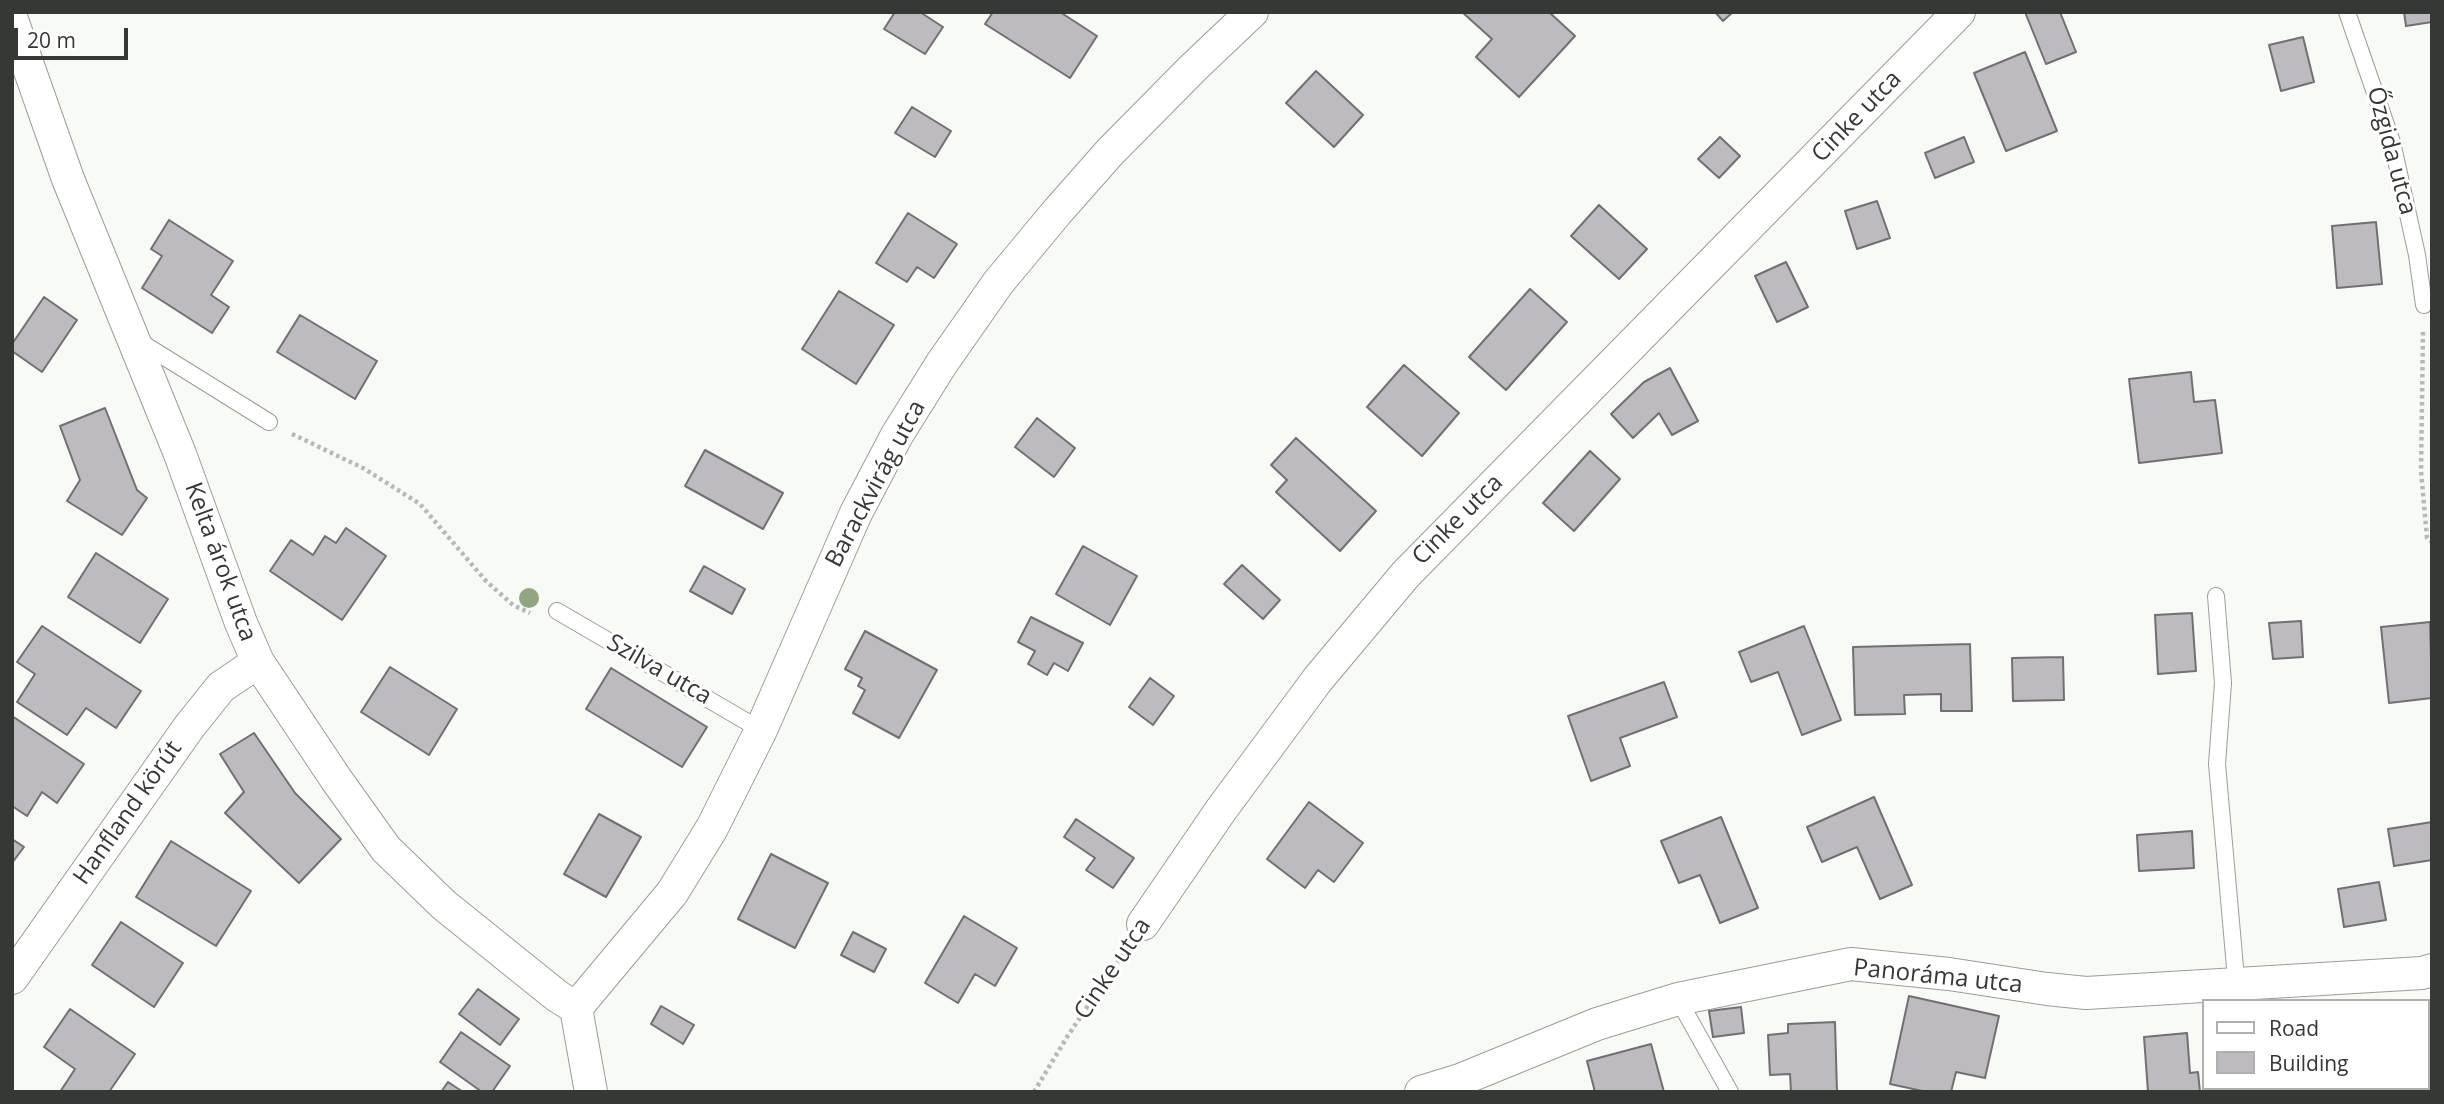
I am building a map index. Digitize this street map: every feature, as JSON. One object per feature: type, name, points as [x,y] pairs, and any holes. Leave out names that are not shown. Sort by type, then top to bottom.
[{"type":"street","name":"Barackvirág utca","points":[[576,1008],[672,893],[712,828],[761,730],[856,513],[897,435],[942,363],[998,283],[1057,212],[1110,152],[1252,12]]},
{"type":"street","name":"Cinke utca","points":[[1143,924],[1221,810],[1318,679],[1406,574],[1959,12]]},
{"type":"street","name":"Kelta árok utca","points":[[12,20],[68,178],[184,466],[241,623],[258,662],[386,849],[444,905],[556,996],[576,1008]]},
{"type":"street","name":"Hanfland körút","points":[[12,978],[189,727],[222,687],[258,662]]},
{"type":"street","name":"Panoráma utca","points":[[1420,1092],[1460,1080],[1597,1024],[1678,999],[1851,964],[1949,974],[2085,993],[2237,993],[2429,974]]},
{"type":"street","points":[[576,1008],[591,1092]]},
{"type":"lane","name":"Őzgida utca","points":[[2347,12],[2392,142],[2417,255],[2424,305]]},
{"type":"lane","points":[[132,337],[270,422]]},
{"type":"lane","points":[[2216,596],[2223,683],[2217,764],[2237,993]]},
{"type":"lane","name":"Szilva utca","points":[[557,611],[761,730]]},
{"type":"lane","points":[[1678,999],[1730,1092]]},
{"type":"path","points":[[2424,305],[2421,471],[2429,540]]},
{"type":"path","points":[[270,422],[363,468],[420,504],[486,581],[513,605],[534,615],[557,611]]},
{"type":"path","name":"Cinke utca","points":[[1034,1092],[1085,1008],[1143,924]]},
{"type":"building","points":[[895,12],[920,12],[943,27],[925,54],[884,29]]},
{"type":"building","points":[[993,12],[1060,12],[1097,36],[1070,78],[985,24]]},
{"type":"building","points":[[1462,12],[1549,12],[1575,36],[1519,97],[1476,57],[1492,39]]},
{"type":"building","points":[[1715,12],[1733,12],[1723,21]]},
{"type":"building","points":[[2025,12],[2060,12],[2076,52],[2046,64]]},
{"type":"building","points":[[2404,12],[2432,12],[2432,22],[2406,26]]},
{"type":"building","points":[[2303,37],[2314,82],[2281,91],[2269,45]]},
{"type":"building","points":[[2025,52],[2057,131],[2006,151],[1974,73]]},
{"type":"building","points":[[1316,71],[1363,115],[1334,147],[1286,103]]},
{"type":"building","points":[[912,107],[951,131],[935,157],[895,133]]},
{"type":"building","points":[[1720,137],[1740,156],[1719,178],[1698,159]]},
{"type":"building","points":[[1964,137],[1974,162],[1935,178],[1925,153]]},
{"type":"building","points":[[1877,201],[1890,238],[1857,249],[1845,211]]},
{"type":"building","points":[[1599,205],[1647,249],[1619,279],[1571,236]]},
{"type":"building","points":[[908,213],[957,244],[934,278],[917,267],[907,282],[876,263]]},
{"type":"building","points":[[169,220],[233,261],[211,295],[229,307],[212,333],[142,288],[162,256],[151,249]]},
{"type":"building","points":[[2376,222],[2382,284],[2337,288],[2332,226]]},
{"type":"building","points":[[1786,262],[1808,307],[1777,322],[1755,276]]},
{"type":"building","points":[[1530,289],[1567,322],[1506,390],[1469,357]]},
{"type":"building","points":[[839,291],[894,325],[856,384],[802,349]]},
{"type":"building","points":[[44,297],[77,320],[42,372],[12,351],[12,344]]},
{"type":"building","points":[[300,315],[377,361],[355,399],[277,352]]},
{"type":"building","points":[[1404,365],[1459,413],[1422,456],[1367,407]]},
{"type":"building","points":[[1670,368],[1698,421],[1672,435],[1659,413],[1633,438],[1611,414],[1644,382]]},
{"type":"building","points":[[2191,372],[2194,402],[2215,400],[2222,453],[2139,463],[2129,379]]},
{"type":"building","points":[[105,408],[137,490],[147,498],[122,535],[67,501],[80,480],[60,426]]},
{"type":"building","points":[[1037,418],[1075,448],[1054,477],[1015,447]]},
{"type":"building","points":[[1296,438],[1376,511],[1340,551],[1276,492],[1287,480],[1271,465]]},
{"type":"building","points":[[705,450],[783,493],[763,529],[685,486]]},
{"type":"building","points":[[1590,451],[1620,479],[1574,531],[1543,503]]},
{"type":"building","points":[[346,528],[386,556],[342,620],[270,571],[291,540],[313,555],[325,536],[336,543]]},
{"type":"building","points":[[1083,546],[1137,576],[1110,625],[1056,594]]},
{"type":"building","points":[[96,553],[168,599],[140,643],[68,597]]},
{"type":"building","points":[[1242,565],[1280,600],[1263,619],[1224,584]]},
{"type":"building","points":[[704,566],[745,589],[732,614],[690,591]]},
{"type":"building","points":[[2192,613],[2196,671],[2158,674],[2155,615]]},
{"type":"building","points":[[1031,617],[1083,643],[1068,671],[1054,663],[1047,675],[1028,664],[1035,651],[1018,642]]},
{"type":"building","points":[[2301,621],[2303,657],[2273,659],[2269,623]]},
{"type":"building","points":[[2430,622],[2432,698],[2389,703],[2381,627]]},
{"type":"building","points":[[42,626],[141,691],[116,728],[86,708],[67,735],[17,702],[35,674],[17,662]]},
{"type":"building","points":[[1804,626],[1841,720],[1802,735],[1778,672],[1751,682],[1739,652]]},
{"type":"building","points":[[865,631],[937,670],[899,738],[853,713],[865,690],[858,686],[862,678],[845,669]]},
{"type":"building","points":[[1970,644],[1972,711],[1941,711],[1941,694],[1904,695],[1905,714],[1855,715],[1853,647]]},
{"type":"building","points":[[2063,657],[2064,700],[2013,701],[2012,658]]},
{"type":"building","points":[[390,667],[457,709],[429,755],[361,712]]},
{"type":"building","points":[[611,668],[707,727],[682,767],[586,709]]},
{"type":"building","points":[[1150,678],[1174,696],[1153,725],[1129,707]]},
{"type":"building","points":[[1664,682],[1677,717],[1620,738],[1630,766],[1591,781],[1568,716]]},
{"type":"building","points":[[12,716],[84,764],[57,803],[42,792],[27,816],[12,806]]},
{"type":"building","points":[[254,733],[295,793],[341,839],[299,883],[225,813],[244,792],[220,754]]},
{"type":"building","points":[[1874,797],[1912,885],[1880,899],[1857,847],[1822,862],[1807,827]]},
{"type":"building","points":[[1309,802],[1363,843],[1334,882],[1318,870],[1305,888],[1267,859]]},
{"type":"building","points":[[599,814],[641,837],[606,897],[564,874]]},
{"type":"building","points":[[1721,817],[1758,908],[1720,923],[1700,875],[1679,883],[1661,841]]},
{"type":"building","points":[[1076,819],[1134,858],[1113,888],[1086,870],[1095,858],[1064,837]]},
{"type":"building","points":[[2432,822],[2432,860],[2394,866],[2388,829]]},
{"type":"building","points":[[2192,831],[2194,868],[2139,871],[2137,835]]},
{"type":"building","points":[[12,839],[24,847],[12,863]]},
{"type":"building","points":[[171,841],[251,891],[216,946],[136,897]]},
{"type":"building","points":[[771,854],[828,883],[795,948],[738,919]]},
{"type":"building","points":[[2379,882],[2386,920],[2344,927],[2338,889]]},
{"type":"building","points":[[964,916],[1017,948],[995,986],[975,974],[958,1003],[925,983]]},
{"type":"building","points":[[121,922],[183,963],[154,1007],[92,965]]},
{"type":"building","points":[[853,932],[886,949],[874,972],[841,955]]},
{"type":"building","points":[[478,989],[519,1019],[500,1045],[459,1014]]},
{"type":"building","points":[[1909,996],[1999,1016],[1985,1078],[1956,1072],[1951,1092],[1927,1092],[1890,1084]]},
{"type":"building","points":[[661,1006],[694,1025],[683,1044],[651,1024]]},
{"type":"building","points":[[1741,1007],[1744,1033],[1713,1037],[1709,1011]]},
{"type":"building","points":[[70,1009],[135,1054],[109,1092],[60,1092],[75,1069],[44,1047]]},
{"type":"building","points":[[1835,1022],[1837,1092],[1791,1092],[1790,1074],[1770,1075],[1768,1035],[1788,1033],[1788,1024]]},
{"type":"building","points":[[461,1032],[510,1066],[492,1092],[482,1092],[440,1062]]},
{"type":"building","points":[[2187,1033],[2190,1073],[2198,1072],[2200,1092],[2148,1092],[2144,1037]]},
{"type":"building","points":[[1651,1044],[1664,1092],[1595,1092],[1587,1061]]},
{"type":"building","points":[[448,1082],[463,1092],[441,1092]]}]
